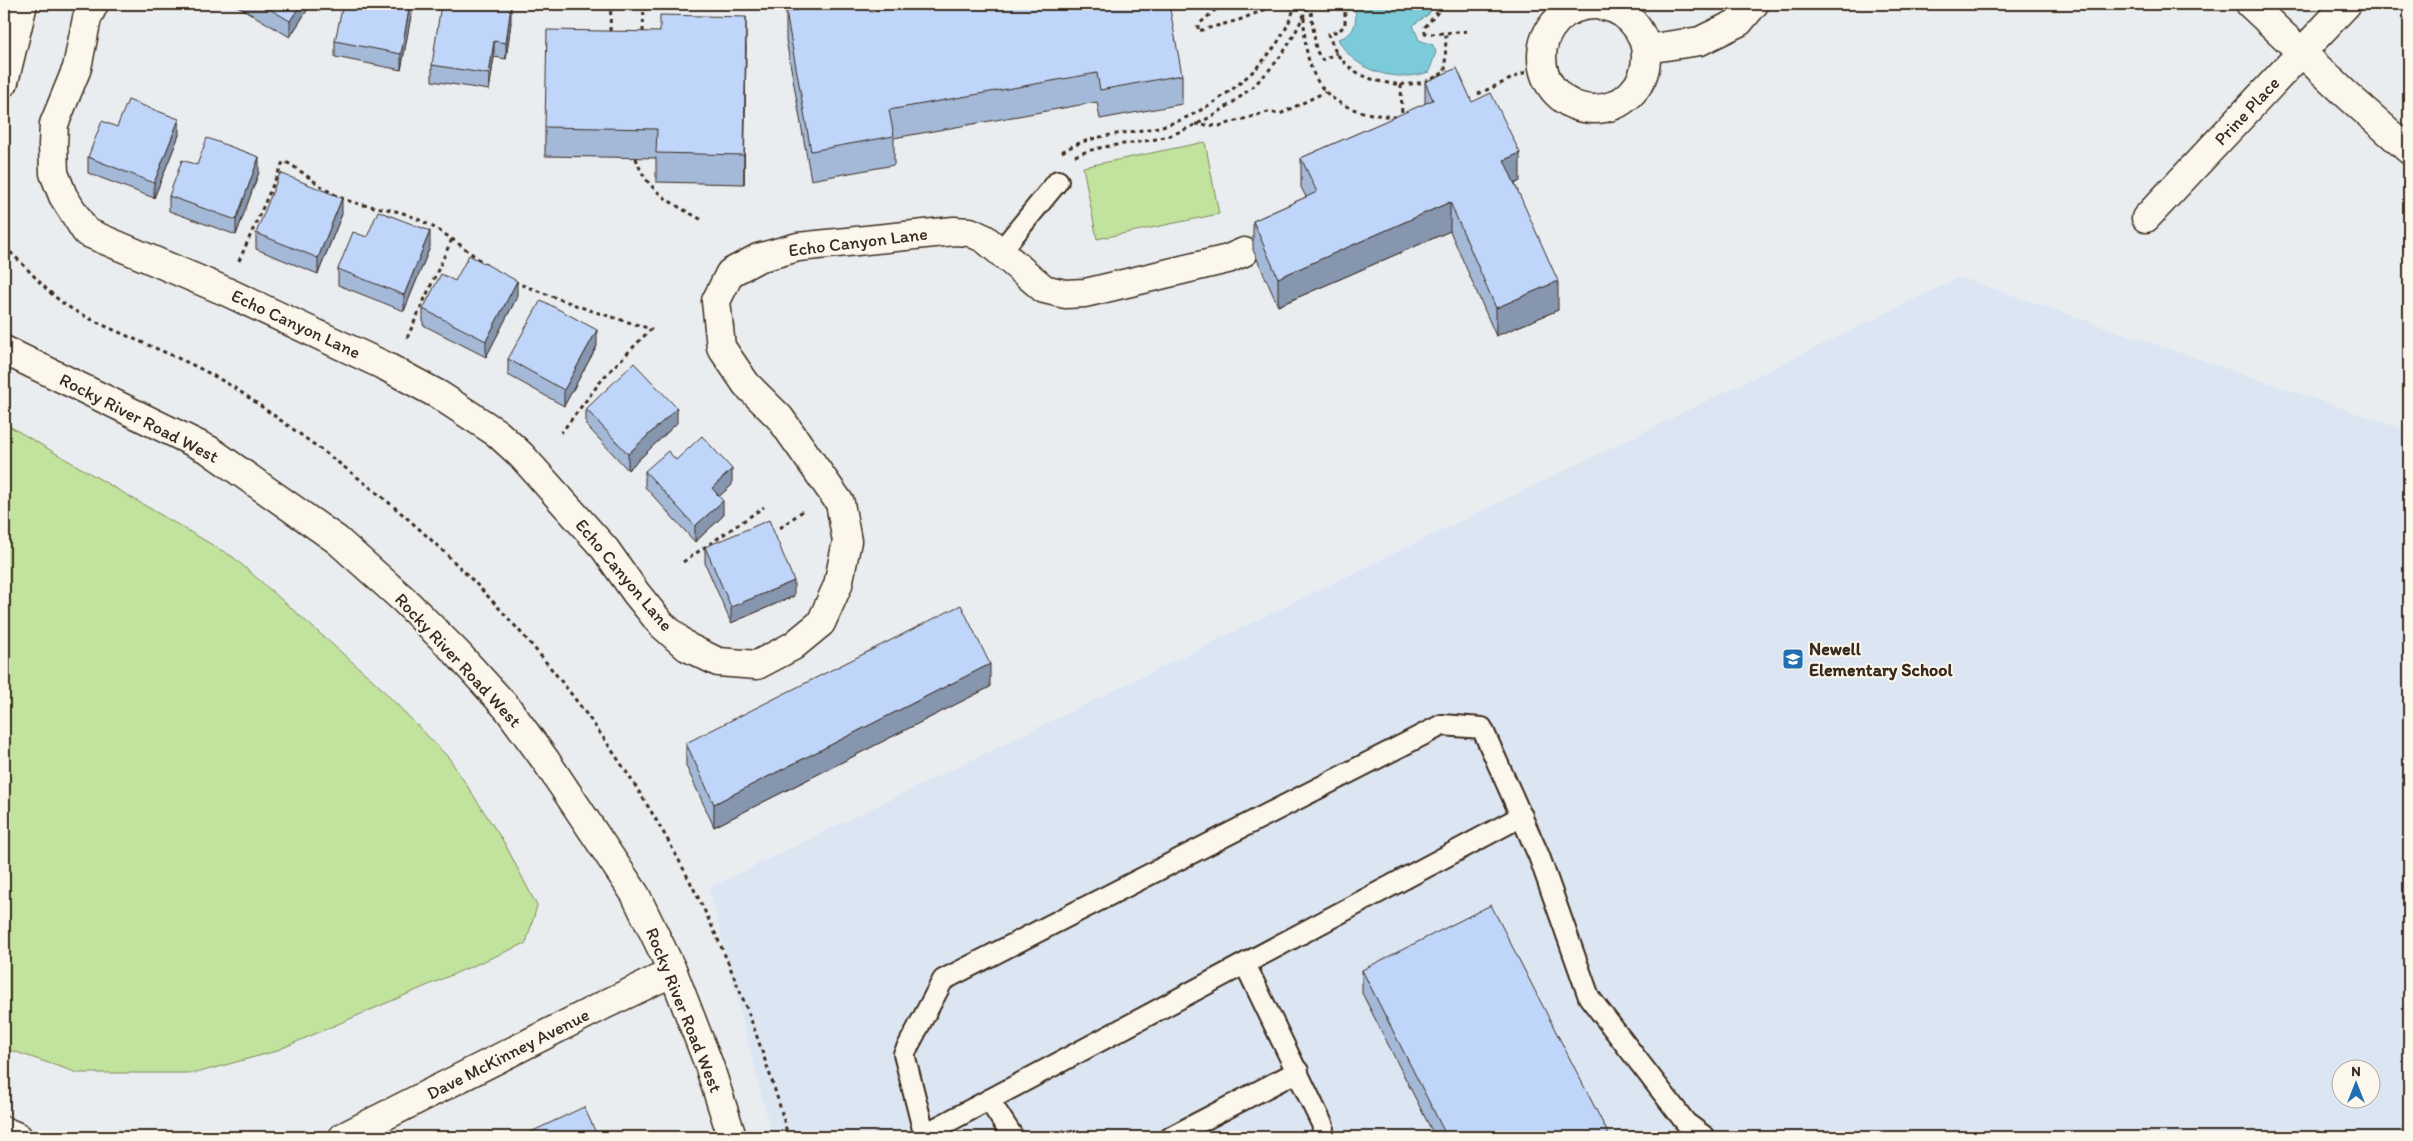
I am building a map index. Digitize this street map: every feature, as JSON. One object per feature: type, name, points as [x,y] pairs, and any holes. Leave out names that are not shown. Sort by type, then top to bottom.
[{"type":"street","points":[[4,82],[23,4]]},
{"type":"street","name":"Echo Canyon Lane","points":[[94,4],[88,18],[77,68],[54,124],[53,145],[54,173],[64,196],[86,232],[225,291],[385,366],[440,396],[496,432],[521,455],[605,549],[661,624],[687,647],[718,662],[757,665],[793,646],[821,623],[838,585],[847,540],[840,504],[780,418],[746,384],[721,347],[716,301],[730,273],[758,258],[798,247],[954,231],[970,232],[985,239],[1044,289],[1065,294],[1085,293],[1228,259],[1244,252]]},
{"type":"street","points":[[1646,49],[1700,41],[1739,22],[1754,4]]},
{"type":"street","points":[[2250,4],[2409,150]]},
{"type":"street","name":"Prine Place","points":[[2146,218],[2347,4]]},
{"type":"street","points":[[1600,5],[1616,10],[1630,20],[1641,33],[1646,49],[1645,66],[1640,83],[1629,96],[1614,105],[1597,109],[1580,107],[1565,100],[1552,88],[1543,64],[1542,56],[1545,39],[1554,24],[1566,13],[1582,6],[1600,5]]},
{"type":"street","name":"Rocky River Road West","points":[[4,350],[209,450],[337,540],[404,600],[508,709],[546,761],[635,894],[673,972],[709,1065],[732,1137]]},
{"type":"street","name":"Dave McKinney Avenue","points":[[343,1137],[673,972]]},
{"type":"street","points":[[4,1131],[18,1137]]},
{"type":"lane","points":[[1000,252],[1058,182]]},
{"type":"lane","points":[[1522,816],[925,1136],[904,1054],[943,980],[1442,725],[1482,728],[1522,816],[1539,856],[1589,996],[1686,1123],[1704,1137]]},
{"type":"lane","points":[[1245,964],[1323,1126],[1322,1137]]},
{"type":"lane","points":[[1171,1137],[1298,1071]]},
{"type":"lane","points":[[989,1100],[1013,1137]]},
{"type":"path","points":[[610,30],[611,4]]},
{"type":"path","points":[[643,32],[644,4]]},
{"type":"path","points":[[883,4],[885,17]]},
{"type":"path","points":[[1222,4],[1198,25],[1198,30],[1239,20],[1279,4]]},
{"type":"path","points":[[1060,153],[1086,139],[1162,126],[1182,119],[1208,105],[1231,90],[1270,53],[1282,36],[1296,4]]},
{"type":"path","points":[[1072,158],[1102,147],[1164,137],[1195,124],[1224,107],[1266,74],[1283,54],[1310,4]]},
{"type":"path","points":[[1310,4],[1316,50],[1322,60],[1337,53]]},
{"type":"path","points":[[1345,4],[1345,25],[1339,30],[1328,34],[1337,53],[1349,66],[1371,80],[1401,84],[1425,82],[1445,72],[1446,32]]},
{"type":"path","points":[[1440,4],[1437,13],[1425,27],[1425,32],[1430,34],[1470,31]]},
{"type":"path","points":[[1304,16],[1306,57],[1313,74],[1325,92],[1339,103],[1355,111],[1377,116],[1411,116]]},
{"type":"path","points":[[1478,94],[1543,64]]},
{"type":"path","points":[[1401,84],[1402,117]]},
{"type":"path","points":[[1195,124],[1219,126],[1268,112],[1280,114],[1325,92]]},
{"type":"path","points":[[636,158],[640,171],[650,186],[670,202],[704,221]]},
{"type":"path","points":[[238,263],[283,162],[294,166],[326,191],[344,200],[402,213],[425,222],[452,239],[491,269]]},
{"type":"path","points":[[408,338],[452,239]]},
{"type":"path","points":[[507,279],[589,310],[651,329],[604,377],[560,432]]},
{"type":"path","points":[[683,562],[764,507]]},
{"type":"path","points":[[695,889],[740,990],[788,1137]]},
{"type":"shaded area","name":"Newell Elementary School","points":[[1960,277],[2409,431],[2409,1137],[772,1137],[709,888]]},
{"type":"green space","points":[[1205,142],[1219,214],[1097,239],[1083,167]]},
{"type":"green space","points":[[4,423],[233,557],[375,682],[449,758],[505,844],[537,906],[526,943],[273,1052],[196,1073],[78,1073],[4,1048]]},
{"type":"water","points":[[1359,4],[1433,4],[1429,14],[1413,25],[1419,40],[1433,45],[1436,52],[1429,72],[1403,76],[1390,75],[1365,67],[1354,60],[1338,39],[1352,31],[1356,17],[1354,6]]},
{"type":"building","points":[[261,4],[301,4],[290,21]]},
{"type":"building","points":[[343,4],[410,4],[401,54],[335,41]]},
{"type":"building","points":[[441,4],[494,4],[511,6],[506,43],[494,41],[489,74],[432,65]]},
{"type":"building","points":[[830,4],[869,4],[870,12],[918,4],[1169,4],[1182,75],[1100,90],[1097,73],[889,110],[894,136],[811,151],[786,12]]},
{"type":"building","points":[[660,15],[746,17],[744,155],[656,153],[657,129],[545,127],[547,30],[660,32]]},
{"type":"building","points":[[1457,68],[1472,102],[1491,93],[1520,153],[1504,160],[1558,281],[1496,308],[1450,202],[1278,278],[1253,221],[1317,192],[1301,158],[1433,100],[1425,82]]},
{"type":"building","points":[[128,100],[179,119],[154,183],[88,157],[102,121],[117,127]]},
{"type":"building","points":[[207,138],[259,157],[236,220],[169,196],[182,160],[197,165]]},
{"type":"building","points":[[280,173],[342,198],[318,258],[256,233]]},
{"type":"building","points":[[378,211],[430,231],[404,295],[338,269],[353,232],[367,237]]},
{"type":"building","points":[[469,255],[517,281],[486,341],[423,309],[441,274],[455,281]]},
{"type":"building","points":[[541,300],[597,330],[564,390],[508,359]]},
{"type":"building","points":[[634,363],[677,408],[628,454],[586,409]]},
{"type":"building","points":[[702,436],[732,469],[712,488],[723,501],[695,526],[645,471],[668,451],[676,460]]},
{"type":"building","points":[[769,520],[794,581],[731,607],[705,547]]},
{"type":"building","points":[[961,605],[990,664],[714,804],[686,743]]},
{"type":"building","points":[[1491,905],[1610,1137],[1447,1137],[1362,970]]},
{"type":"building","points":[[584,1107],[598,1137],[520,1137]]},
{"type":"place","name":"Newell Elementary School","points":[[1793,659]]}]
